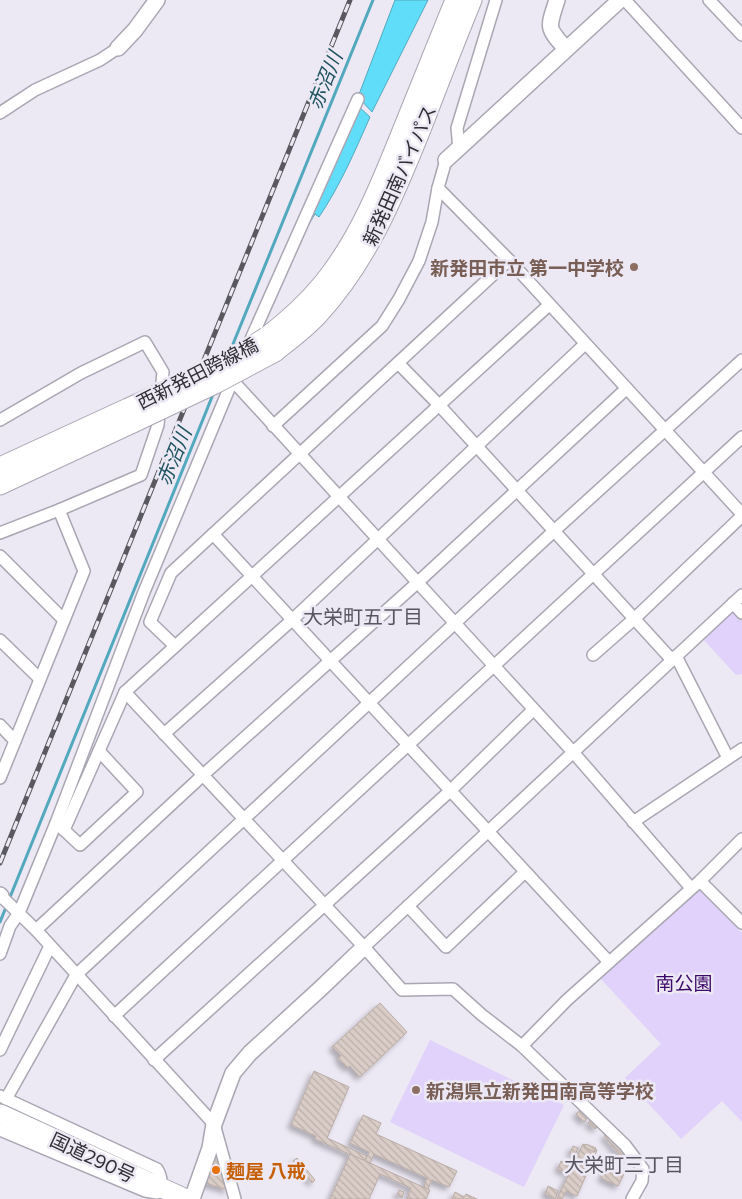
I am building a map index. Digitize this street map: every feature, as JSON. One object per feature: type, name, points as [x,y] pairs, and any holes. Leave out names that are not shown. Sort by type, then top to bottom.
[{"type":"highway","name":"新発田南バイパス","points":[[271,345],[324,282],[361,225],[383,179],[455,0]]},
{"type":"highway","name":"新発田南バイパス","points":[[271,345],[301,332],[318,315],[358,264],[400,182],[472,0]]},
{"type":"highway","name":"西新発田跨線橋","points":[[131,416],[215,384],[271,345]]},
{"type":"highway","points":[[0,467],[131,416]]},
{"type":"highway","points":[[0,485],[131,416]]},
{"type":"highway","name":"国道290号","points":[[2,1103],[142,1179],[186,1199]]},
{"type":"street","points":[[0,113],[35,90],[100,60],[118,48],[135,30],[157,0]]},
{"type":"street","points":[[459,148],[457,128],[496,0]]},
{"type":"street","points":[[557,0],[549,24],[551,33],[566,49]]},
{"type":"street","points":[[273,426],[382,326],[419,261],[432,222],[438,188],[446,160],[620,0]]},
{"type":"street","points":[[625,0],[742,127]]},
{"type":"street","points":[[709,0],[742,35]]},
{"type":"street","points":[[60,827],[144,592],[233,381],[358,99]]},
{"type":"street","points":[[438,188],[510,260],[742,515],[634,619],[593,655]]},
{"type":"street","points":[[175,646],[150,622],[171,573],[510,260]]},
{"type":"street","points":[[0,954],[10,926],[19,913],[125,692],[338,496],[550,305]]},
{"type":"street","points":[[0,420],[81,373],[145,342],[163,372],[158,425],[141,475],[0,533]]},
{"type":"street","points":[[164,734],[292,620],[586,344]]},
{"type":"street","points":[[0,1130],[145,1191],[157,1192],[161,1187],[161,1176],[157,1168],[2,1103],[76,975],[742,360]]},
{"type":"street","points":[[398,363],[477,446],[634,619],[674,658],[728,758]]},
{"type":"street","points":[[233,381],[573,752],[633,822],[695,884],[742,923]]},
{"type":"street","points":[[36,930],[203,775],[417,583],[626,389]]},
{"type":"street","points":[[114,1016],[742,437]]},
{"type":"street","points":[[0,778],[84,571],[59,510]]},
{"type":"street","points":[[213,534],[609,962]]},
{"type":"street","points":[[0,556],[64,620]]},
{"type":"street","points":[[192,1199],[210,1148],[214,1124],[233,1073],[250,1053],[742,595]]},
{"type":"street","points":[[733,603],[742,613]]},
{"type":"street","points":[[0,640],[40,679]]},
{"type":"street","points":[[125,692],[364,946],[402,990],[452,989],[522,1046],[625,1146],[643,1169],[642,1182],[632,1199]]},
{"type":"street","points":[[154,1060],[450,790],[533,710]]},
{"type":"street","points":[[0,725],[15,741]]},
{"type":"street","points":[[633,822],[742,749]]},
{"type":"street","points":[[60,827],[80,845],[137,792],[98,751]]},
{"type":"street","points":[[522,1046],[567,1000],[742,839]]},
{"type":"street","points":[[408,906],[446,947],[525,872]]},
{"type":"street","points":[[1,895],[36,930],[214,1124],[235,1199]]},
{"type":"street","points":[[0,1050],[50,946]]},
{"type":"green space","points":[[734,609],[742,618],[742,674],[736,675],[703,639]]},
{"type":"green space","name":"南公園","points":[[700,887],[742,933],[742,1122],[722,1101],[681,1139],[625,1078],[661,1044],[601,979]]},
{"type":"green space","points":[[430,1040],[564,1105],[524,1187],[390,1122]]},
{"type":"water","points":[[395,0],[428,0],[372,112],[358,97]]},
{"type":"water","points":[[357,105],[370,117],[334,193],[319,217],[315,214],[306,229]]},
{"type":"building","points":[[380,1003],[407,1032],[360,1077],[350,1066],[347,1068],[338,1058],[341,1056],[332,1047]]},
{"type":"building","points":[[314,1071],[349,1087],[327,1138],[367,1156],[365,1161],[315,1139],[316,1136],[291,1125]]},
{"type":"building","points":[[581,1109],[589,1116],[584,1122],[576,1114]]},
{"type":"building","points":[[363,1115],[381,1123],[376,1134],[457,1171],[449,1187],[432,1180],[428,1189],[424,1187],[427,1178],[374,1154],[370,1163],[365,1161],[369,1152],[350,1143]]},
{"type":"building","points":[[592,1118],[599,1125],[595,1129],[588,1123]]},
{"type":"building","points":[[608,1133],[627,1156],[623,1159],[604,1136]]},
{"type":"building","points":[[583,1144],[597,1150],[577,1196],[566,1191],[562,1199],[557,1199]]},
{"type":"building","points":[[586,1144],[596,1148],[594,1152],[584,1147]]},
{"type":"building","points":[[573,1146],[578,1148],[575,1155],[570,1153]]},
{"type":"building","points":[[350,1154],[430,1190],[426,1199],[407,1199],[411,1188],[380,1174],[369,1199],[330,1199]]},
{"type":"building","name":"麺屋 八戒","points":[[214,1156],[219,1158],[228,1190],[205,1183]]},
{"type":"building","points":[[297,1158],[315,1180],[312,1183],[293,1161]]},
{"type":"building","points":[[561,1161],[570,1165],[566,1173],[558,1169]]},
{"type":"building","points":[[606,1168],[616,1173],[618,1169],[625,1172],[618,1186],[601,1178]]},
{"type":"building","points":[[548,1186],[558,1191],[555,1199],[545,1194]]},
{"type":"building","points":[[399,1190],[404,1192],[402,1198],[397,1195]]},
{"type":"building","points":[[455,1192],[464,1197],[466,1194],[477,1199],[452,1199]]},
{"type":"waterway","name":"赤沼川","points":[[231,349],[373,0]]},
{"type":"waterway","name":"赤沼川","points":[[0,922],[214,392]]},
{"type":"railway","points":[[0,863],[350,0]]},
{"type":"place","name":"新発田市立 第一中学校","points":[[634,267]]},
{"type":"place","name":"新潟県立新発田南高等学校","points":[[416,1090]]},
{"type":"place","name":"麺屋 八戒","points":[[216,1170]]},
{"type":"district","name":"大栄町五丁目","points":[[363,616]]},
{"type":"district","name":"大栄町三丁目","points":[[624,1164]]}]
